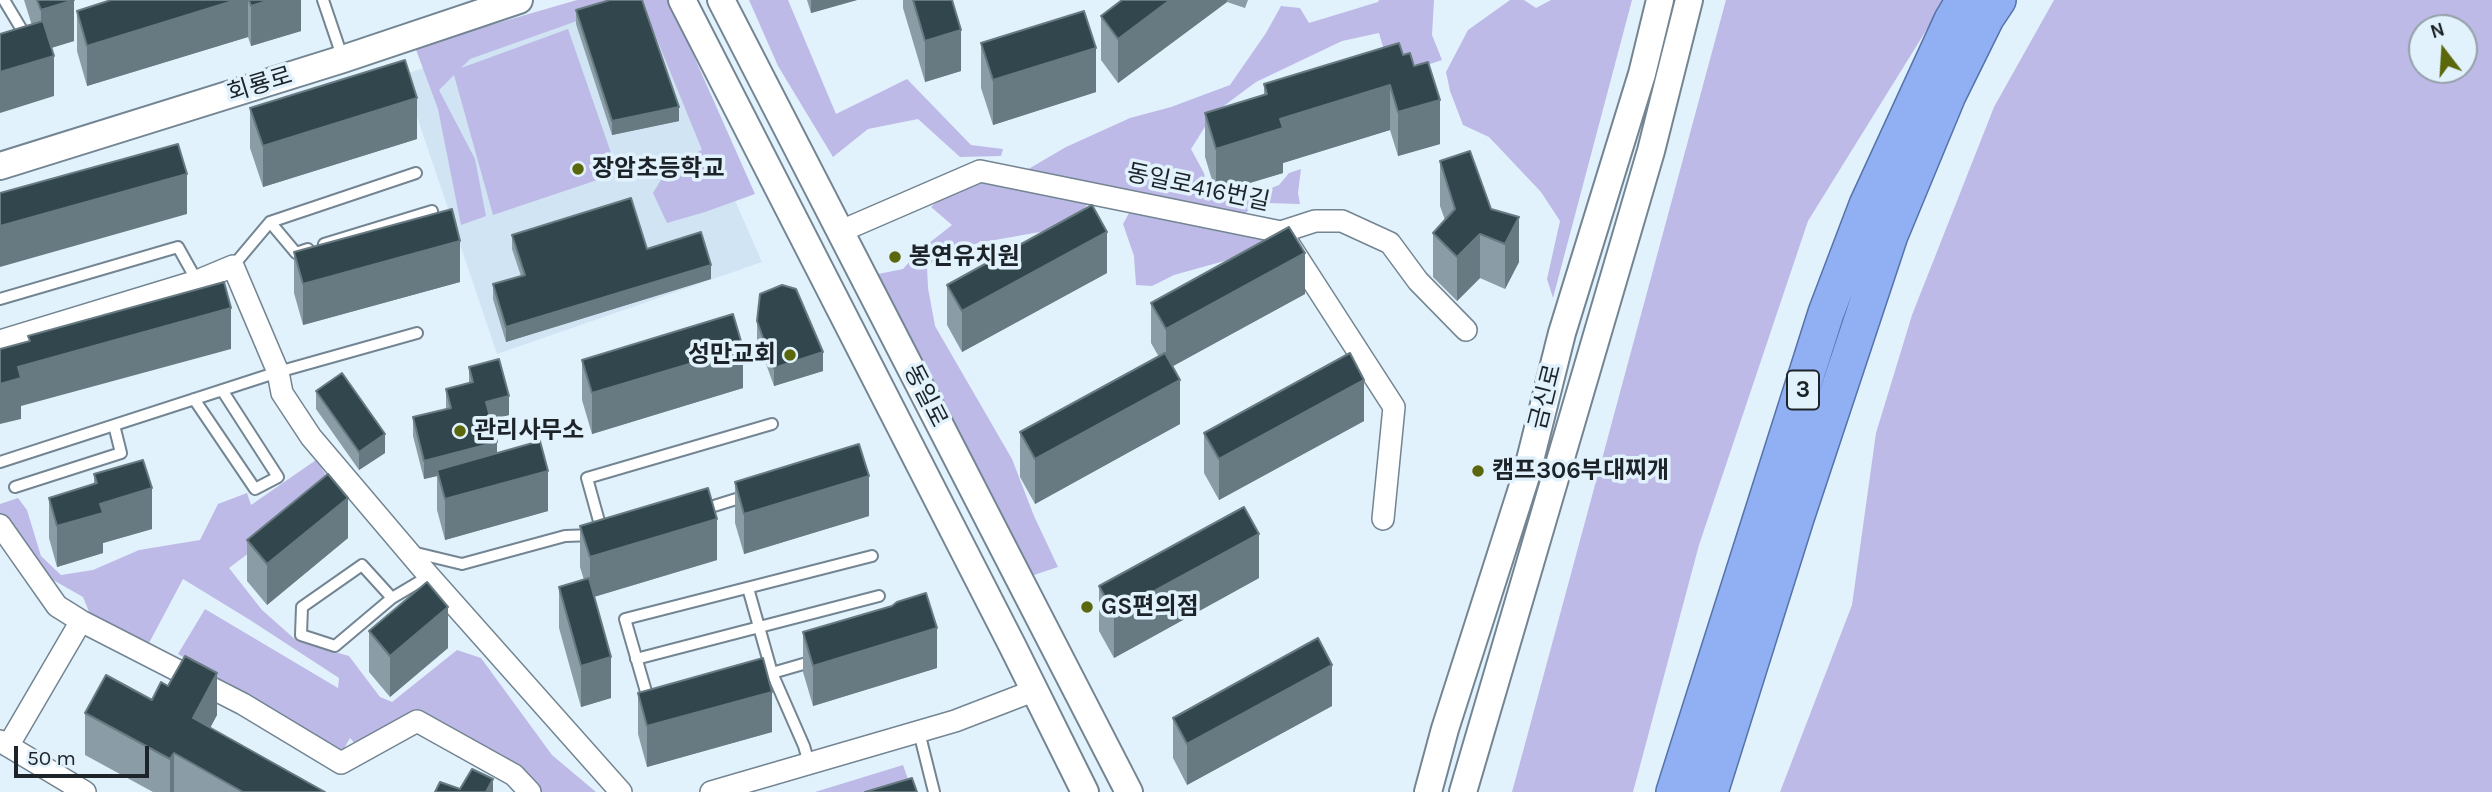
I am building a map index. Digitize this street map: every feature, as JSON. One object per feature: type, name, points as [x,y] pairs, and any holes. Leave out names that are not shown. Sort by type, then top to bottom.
[{"type":"highway","name":"3","points":[[1674,792],[1831,301],[1867,205],[1952,20],[1964,0]]},
{"type":"highway","points":[[1710,792],[1826,388],[1873,235],[1975,0]]},
{"type":"highway","points":[[1695,792],[1790,515],[1911,180],[1948,95],[1986,18],[1998,0]]},
{"type":"highway","name":"3","points":[[1731,792],[1813,519],[1887,297],[1953,117],[2007,0]]},
{"type":"street","name":"회룡로","points":[[0,166],[343,59],[519,0]]},
{"type":"street","name":"동일로","points":[[682,0],[1013,645],[1085,792]]},
{"type":"street","name":"동일로","points":[[720,0],[1129,792]]},
{"type":"street","name":"금신로","points":[[1429,792],[1445,729],[1526,476],[1562,333],[1643,74],[1660,0]]},
{"type":"street","name":"금신로","points":[[1463,792],[1651,151],[1689,0]]},
{"type":"street","name":"동일로416번길","points":[[839,232],[980,171],[1281,232],[1394,407],[1383,519]]},
{"type":"street","points":[[1281,232],[1315,221],[1342,221],[1390,243],[1418,281],[1466,330]]},
{"type":"street","points":[[0,341],[197,281],[233,266],[278,372],[282,393],[312,437],[429,576],[621,792]]},
{"type":"street","points":[[0,525],[57,606],[243,704],[341,763],[417,722],[514,775],[530,792]]},
{"type":"street","points":[[81,621],[4,744],[85,792]]},
{"type":"street","points":[[711,792],[919,732],[1034,691]]},
{"type":"lane","points":[[4,0],[33,49],[22,52]]},
{"type":"lane","points":[[324,0],[343,59]]},
{"type":"lane","points":[[233,266],[270,222],[416,173]]},
{"type":"lane","points":[[270,222],[296,253],[432,211]]},
{"type":"lane","points":[[0,299],[178,247],[197,281]]},
{"type":"lane","points":[[0,462],[278,372],[417,333]]},
{"type":"lane","points":[[194,399],[255,489],[278,477],[222,390]]},
{"type":"lane","points":[[409,552],[462,564],[565,536],[607,534],[587,478],[772,424]]},
{"type":"lane","points":[[15,487],[121,453],[114,425]]},
{"type":"lane","points":[[687,514],[753,494]]},
{"type":"lane","points":[[664,704],[651,708],[625,619],[872,556]]},
{"type":"lane","points":[[392,598],[362,565],[302,607],[301,635],[335,646],[392,598],[429,576]]},
{"type":"lane","points":[[748,588],[772,673],[804,747],[808,763]]},
{"type":"lane","points":[[636,659],[879,596]]},
{"type":"lane","points":[[745,680],[824,658]]},
{"type":"lane","points":[[919,732],[934,792]]},
{"type":"shaded area","points":[[577,0],[636,0],[470,59],[461,68],[568,29],[618,173],[493,215],[454,75],[439,90],[475,159],[486,216],[461,225],[438,109],[415,47]]},
{"type":"shaded area","name":"장암초등학교","points":[[621,0],[647,0],[762,262],[497,354],[403,75]]},
{"type":"shaded area","points":[[641,0],[669,0],[755,194],[667,223],[653,193],[670,165],[702,150]]},
{"type":"shaded area","points":[[749,0],[788,0],[836,114],[907,79],[971,145],[1003,149],[1001,156],[960,157],[918,119],[868,129],[833,157],[778,66]]},
{"type":"shaded area","points":[[1379,0],[1434,0],[1432,35],[1442,60],[1421,67],[1407,60],[1386,57],[1379,33],[1342,41],[1256,82],[1213,114],[1191,149],[1204,173],[1209,197],[1236,200],[1259,193],[1279,185],[1289,173],[1301,169],[1298,193],[1300,204],[1267,203],[1246,212],[1259,235],[1271,248],[1174,275],[1152,286],[1136,285],[1134,256],[1123,224],[1139,195],[1098,192],[1068,227],[978,243],[944,254],[927,266],[935,326],[1012,459],[1058,567],[1028,577],[873,275],[903,269],[919,251],[952,225],[931,207],[977,165],[1025,171],[1066,147],[1130,118],[1171,107],[1230,85],[1281,6],[1300,8],[1309,23]]},
{"type":"shaded area","points":[[1510,0],[1524,0],[1536,8],[1551,0],[1632,0],[1553,298],[1547,279],[1560,221],[1541,192],[1489,137],[1463,125],[1446,72],[1468,30]]},
{"type":"shaded area","points":[[1726,0],[1945,0],[1808,221],[1699,545],[1633,792],[1512,792]]},
{"type":"shaded area","points":[[2054,0],[2492,0],[2492,792],[1780,792],[1852,605],[1876,433],[1912,315],[1994,107]]},
{"type":"shaded area","points":[[316,460],[335,488],[229,568],[262,610],[297,641],[349,656],[380,697],[392,702],[457,650],[481,658],[552,755],[596,792],[538,792],[420,714],[359,748],[350,738],[342,752],[178,654],[205,609],[338,688],[339,678],[183,579],[148,645],[92,619],[83,597],[39,572],[0,514],[0,504],[18,498],[27,510],[41,556],[61,575],[93,570],[139,550],[200,540],[218,504],[247,493],[251,505]]},
{"type":"shaded area","points":[[903,765],[910,785],[899,792],[815,792]]},
{"type":"building","points":[[37,0],[74,0],[41,10]]},
{"type":"building","points":[[111,0],[236,0],[87,46],[77,11]]},
{"type":"building","points":[[249,0],[270,0],[251,6]]},
{"type":"building","points":[[610,0],[642,0],[679,107],[612,121],[576,10]]},
{"type":"building","points":[[913,0],[952,0],[961,30],[925,41]]},
{"type":"building","points":[[1122,0],[1170,0],[1118,39],[1101,16]]},
{"type":"building","points":[[1084,11],[1096,48],[993,80],[981,43]]},
{"type":"building","points":[[43,21],[54,56],[0,72],[0,34]]},
{"type":"building","points":[[1399,43],[1403,55],[1410,53],[1414,66],[1428,62],[1440,100],[1398,112],[1390,85],[1280,119],[1283,128],[1216,149],[1205,113],[1267,94],[1264,84]]},
{"type":"building","points":[[405,60],[417,98],[263,146],[250,108]]},
{"type":"building","points":[[178,144],[187,174],[0,226],[0,193]]},
{"type":"building","points":[[1470,151],[1491,209],[1519,217],[1505,244],[1480,234],[1457,257],[1433,233],[1455,209],[1440,161]]},
{"type":"building","points":[[631,198],[647,249],[701,232],[711,265],[506,327],[493,284],[525,275],[512,235]]},
{"type":"building","points":[[1092,205],[1107,232],[962,311],[947,285]]},
{"type":"building","points":[[452,209],[460,241],[303,284],[294,252]]},
{"type":"building","points":[[1289,227],[1305,253],[1166,329],[1151,303]]},
{"type":"building","points":[[224,282],[231,308],[18,367],[21,378],[0,384],[0,349],[30,341],[28,336]]},
{"type":"building","name":"성만교회","points":[[782,285],[796,289],[823,352],[774,368],[757,321],[760,294]]},
{"type":"building","points":[[733,314],[743,348],[592,393],[582,360]]},
{"type":"building","points":[[1165,353],[1180,380],[1035,459],[1020,432]]},
{"type":"building","points":[[1350,353],[1364,380],[1219,459],[1204,433]]},
{"type":"building","name":"관리사무소","points":[[499,359],[509,396],[486,402],[497,442],[424,461],[413,417],[451,408],[446,389],[473,382],[469,367]]},
{"type":"building","points":[[342,373],[385,434],[359,452],[316,391]]},
{"type":"building","points":[[540,441],[548,471],[445,499],[437,470]]},
{"type":"building","points":[[859,444],[869,476],[744,514],[735,482]]},
{"type":"building","points":[[143,460],[152,488],[100,504],[103,513],[57,526],[49,498],[97,483],[94,474]]},
{"type":"building","points":[[328,474],[348,498],[267,564],[247,540]]},
{"type":"building","points":[[708,488],[717,519],[590,557],[580,526]]},
{"type":"building","points":[[1244,507],[1259,534],[1114,613],[1099,586]]},
{"type":"building","points":[[589,578],[611,657],[581,666],[559,587]]},
{"type":"building","points":[[427,582],[448,607],[390,656],[369,631]]},
{"type":"building","points":[[926,593],[937,628],[813,666],[803,632],[892,606]]},
{"type":"building","points":[[1318,638],[1332,665],[1187,744],[1173,718]]},
{"type":"building","points":[[185,656],[217,673],[193,718],[325,792],[243,792],[174,753],[170,759],[85,713],[106,675],[152,700],[161,682],[168,686]]},
{"type":"building","points":[[763,658],[772,692],[647,726],[638,693]]},
{"type":"building","points":[[472,769],[493,779],[486,792],[435,792],[440,782],[460,789]]},
{"type":"building","points":[[912,778],[917,792],[865,792]]},
{"type":"place","name":"장암초등학교","points":[[578,169]]},
{"type":"place","name":"봉연유치원","points":[[895,257]]},
{"type":"place","name":"성만교회","points":[[790,355]]},
{"type":"place","name":"관리사무소","points":[[460,431]]},
{"type":"place","name":"캠프306부대찌개","points":[[1478,471]]},
{"type":"place","name":"GS편의점","points":[[1087,607]]}]
